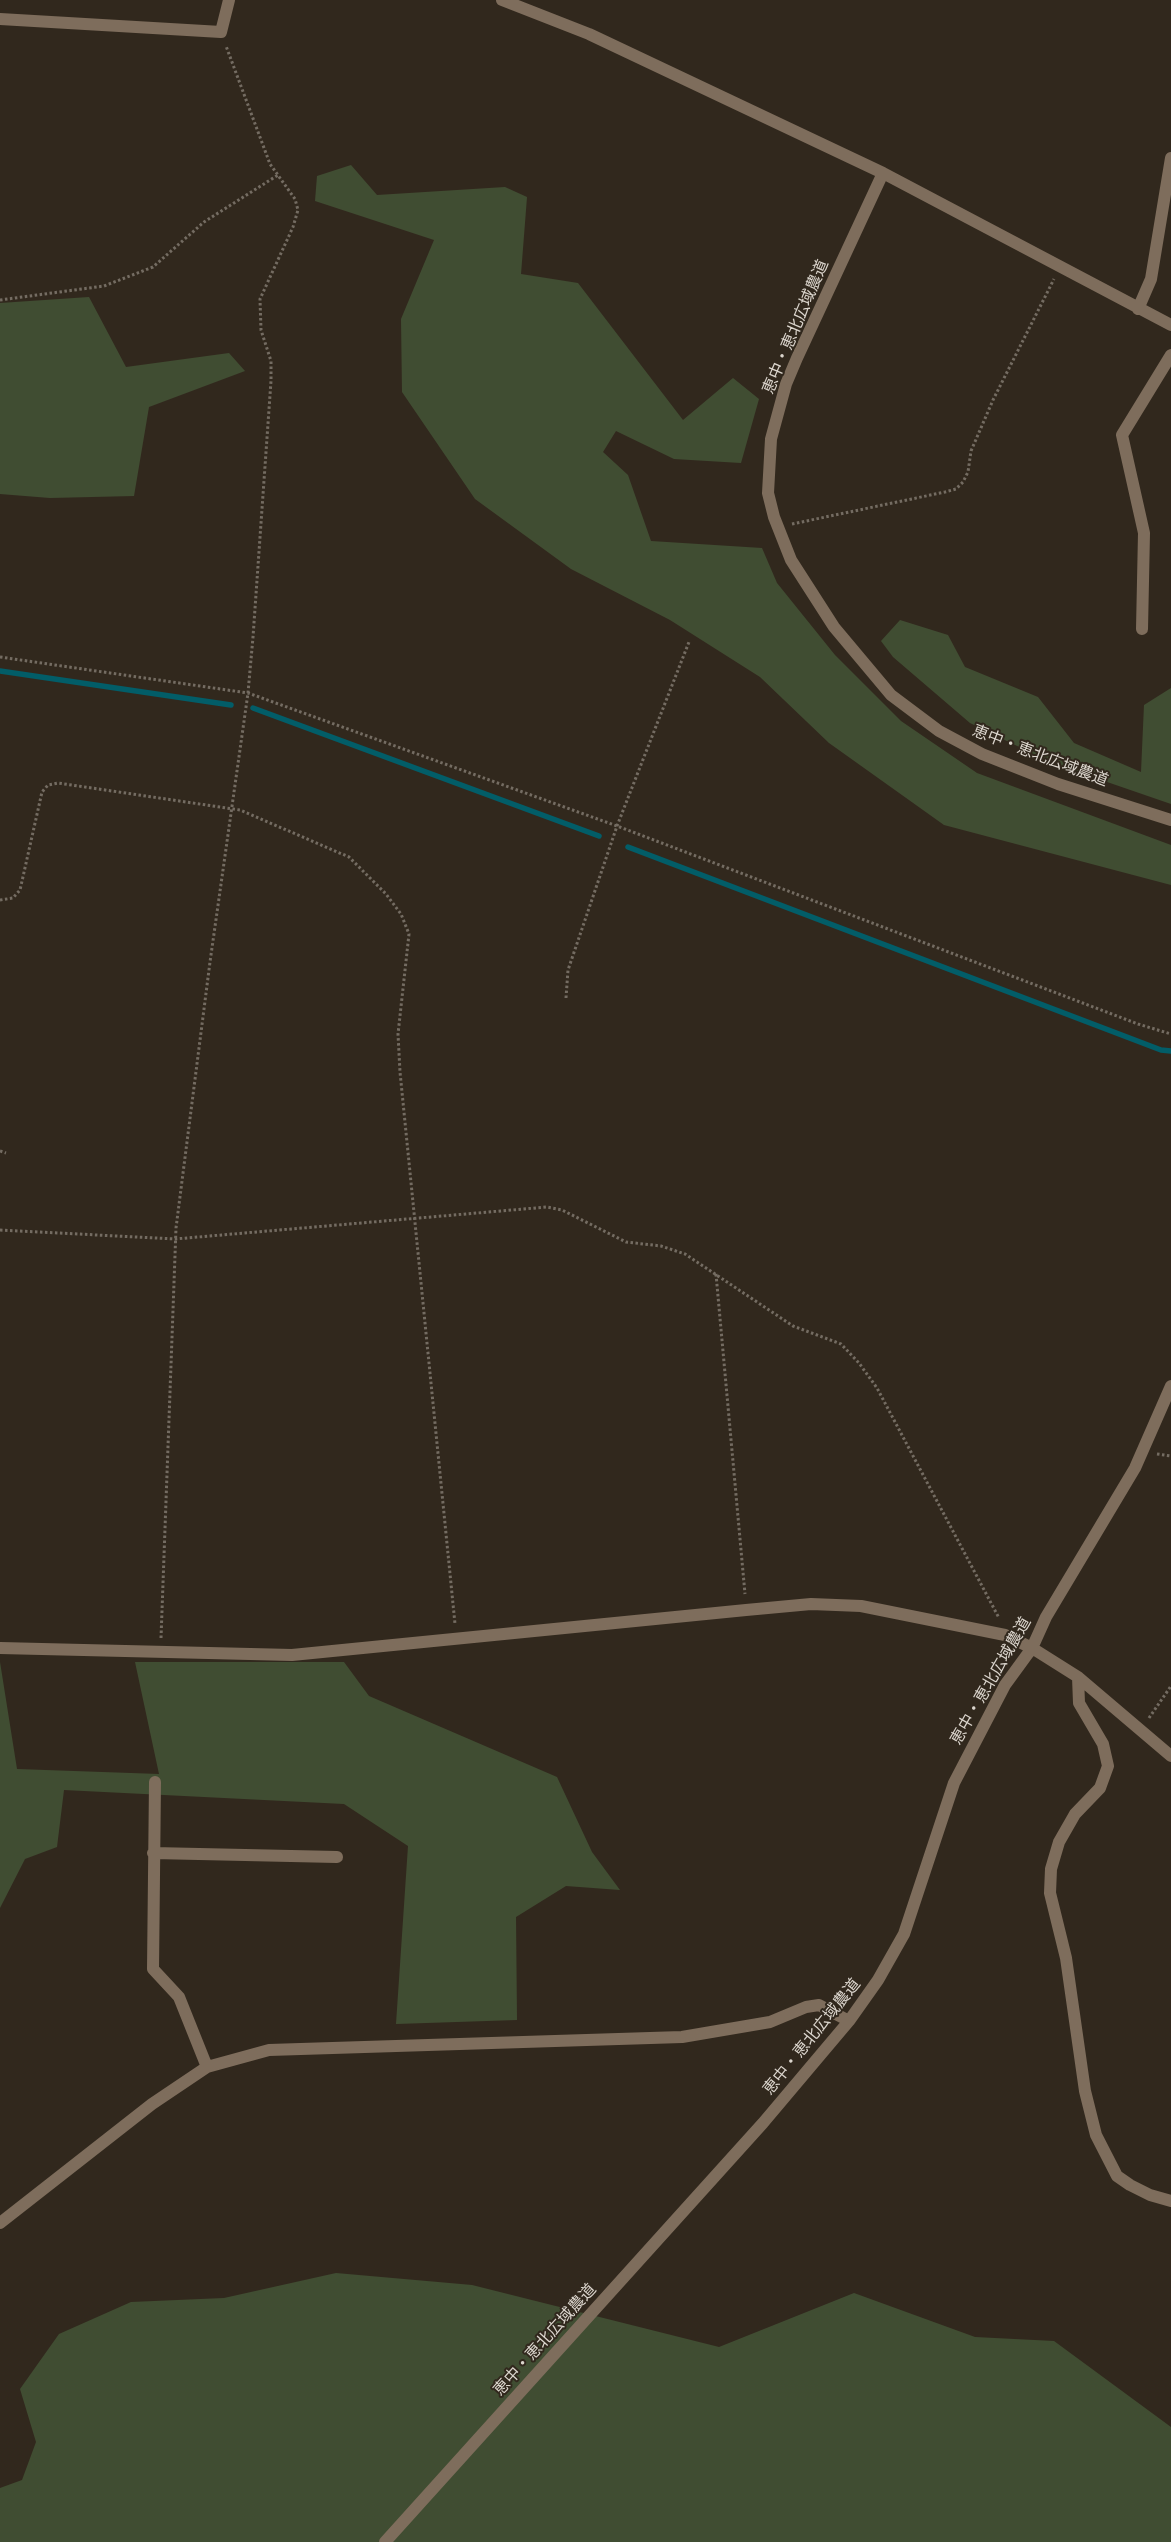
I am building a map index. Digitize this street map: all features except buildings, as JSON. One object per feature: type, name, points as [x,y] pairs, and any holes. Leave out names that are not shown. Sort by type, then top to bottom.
[{"type":"street","points":[[0,19],[221,32],[229,0]]},
{"type":"street","points":[[502,0],[589,34],[883,173],[1171,325]]},
{"type":"street","points":[[1138,309],[1151,279],[1171,158]]},
{"type":"street","name":"恵中・恵北広域農道","points":[[883,173],[797,358],[778,410],[771,439],[767,468],[768,493],[779,529],[792,560],[834,627],[891,695],[939,731],[982,754],[1058,784],[1171,820]]},
{"type":"street","points":[[1142,629],[1144,534],[1122,435],[1171,355]]},
{"type":"street","name":"恵中・恵北広域農道","points":[[385,2542],[763,2123],[849,2021],[878,1980],[904,1934],[954,1783],[1005,1685],[1032,1648],[1046,1617],[1135,1468],[1171,1386]]},
{"type":"street","points":[[0,1648],[292,1655],[811,1604],[861,1606],[1005,1635],[1032,1648],[1078,1677],[1171,1756]]},
{"type":"street","points":[[1078,1677],[1079,1703],[1104,1744],[1108,1766],[1100,1788],[1075,1814],[1058,1842],[1052,1869],[1050,1893],[1066,1958],[1085,2091],[1096,2135],[1118,2176],[1130,2185],[1150,2195],[1171,2200]]},
{"type":"street","points":[[155,1782],[153,1968],[179,1997],[207,2067]]},
{"type":"street","points":[[153,1853],[337,1857]]},
{"type":"street","points":[[0,2223],[152,2104],[207,2067],[269,2050],[682,2037],[770,2022],[806,2007],[819,2005],[849,2021]]},
{"type":"path","points":[[160,1653],[175,1239],[248,693],[271,381],[271,360],[260,322],[260,300],[293,227],[298,210],[296,199],[270,164],[221,32]]},
{"type":"path","points":[[0,300],[104,286],[153,267],[204,222],[278,175]]},
{"type":"path","points":[[779,529],[799,522],[945,492],[956,488],[964,482],[968,472],[971,451],[989,409],[1060,267]]},
{"type":"path","points":[[566,998],[568,970],[617,826],[689,642]]},
{"type":"path","points":[[0,657],[248,693],[617,826],[968,961],[1138,1024],[1171,1034]]},
{"type":"path","points":[[0,900],[13,898],[20,890],[38,803],[42,792],[48,785],[58,783],[240,810],[349,856],[386,894],[400,914],[409,934],[398,1034],[400,1072],[457,1640]]},
{"type":"path","points":[[0,1151],[6,1153]]},
{"type":"path","points":[[0,1230],[175,1239],[547,1207],[562,1210],[626,1242],[662,1246],[685,1254],[793,1326],[841,1344],[859,1363],[877,1388],[996,1608],[1005,1635]]},
{"type":"path","points":[[716,1274],[746,1610]]},
{"type":"path","points":[[1140,1731],[1171,1686]]},
{"type":"green space","points":[[351,165],[377,195],[505,187],[527,197],[521,274],[578,283],[683,420],[733,378],[759,399],[741,463],[674,459],[616,431],[603,452],[628,475],[651,541],[762,548],[777,583],[835,655],[901,721],[977,773],[1171,845],[1171,885],[944,825],[829,743],[760,677],[670,620],[571,569],[475,499],[402,392],[401,319],[434,240],[315,201],[317,176]]},
{"type":"green space","points":[[89,297],[126,367],[229,353],[245,371],[149,407],[134,496],[50,498],[0,494],[0,303]]},
{"type":"green space","points":[[900,620],[948,635],[965,667],[1038,697],[1074,743],[1141,772],[1144,705],[1171,688],[1171,804],[1052,763],[970,723],[893,657],[881,641]]},
{"type":"green space","points":[[0,1662],[17,1769],[159,1774],[135,1662],[344,1662],[369,1696],[557,1777],[592,1852],[620,1890],[566,1886],[516,1917],[517,2020],[396,2024],[408,1846],[344,1804],[64,1790],[57,1847],[25,1859],[0,1908]]},
{"type":"green space","points":[[336,2273],[472,2285],[719,2347],[854,2293],[975,2337],[1054,2341],[1171,2427],[1171,2542],[0,2542],[0,2488],[22,2480],[36,2442],[20,2389],[59,2334],[131,2302],[224,2298]]},
{"type":"waterway","points":[[0,671],[231,705]]},
{"type":"waterway","points":[[253,708],[599,836]]},
{"type":"waterway","points":[[628,847],[1161,1050],[1171,1051]]}]
